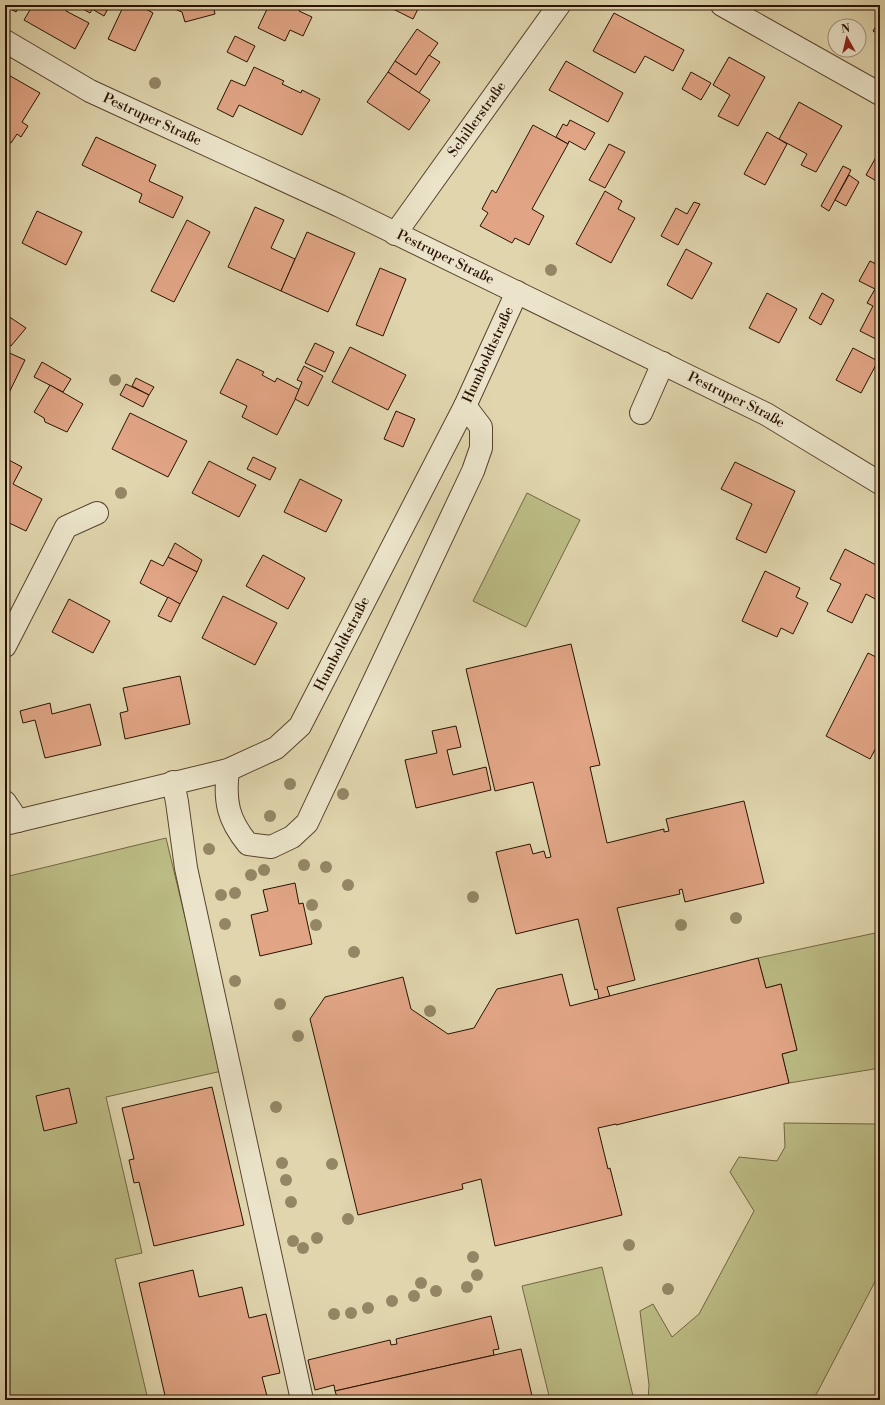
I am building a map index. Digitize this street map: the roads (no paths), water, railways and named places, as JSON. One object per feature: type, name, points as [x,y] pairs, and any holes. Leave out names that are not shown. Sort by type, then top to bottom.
[{"type":"street","name":"Schillerstraße","points":[[395,234],[559,5]]},
{"type":"street","points":[[722,5],[880,94]]},
{"type":"street","name":"Pestruper Straße","points":[[5,41],[90,91],[340,206],[766,414],[880,483]]},
{"type":"street","name":"Humboldtstraße","points":[[5,802],[11,823],[172,782],[228,770],[276,748],[300,726],[465,406],[517,292]]},
{"type":"street","points":[[641,413],[663,363]]},
{"type":"street","points":[[228,770],[226,788],[229,816],[237,830],[248,844],[271,847],[292,837],[307,823],[473,471],[481,448],[481,427],[465,406]]},
{"type":"street","points":[[5,646],[66,527],[97,513]]},
{"type":"street","points":[[172,782],[177,802],[186,868],[302,1400]]}]
